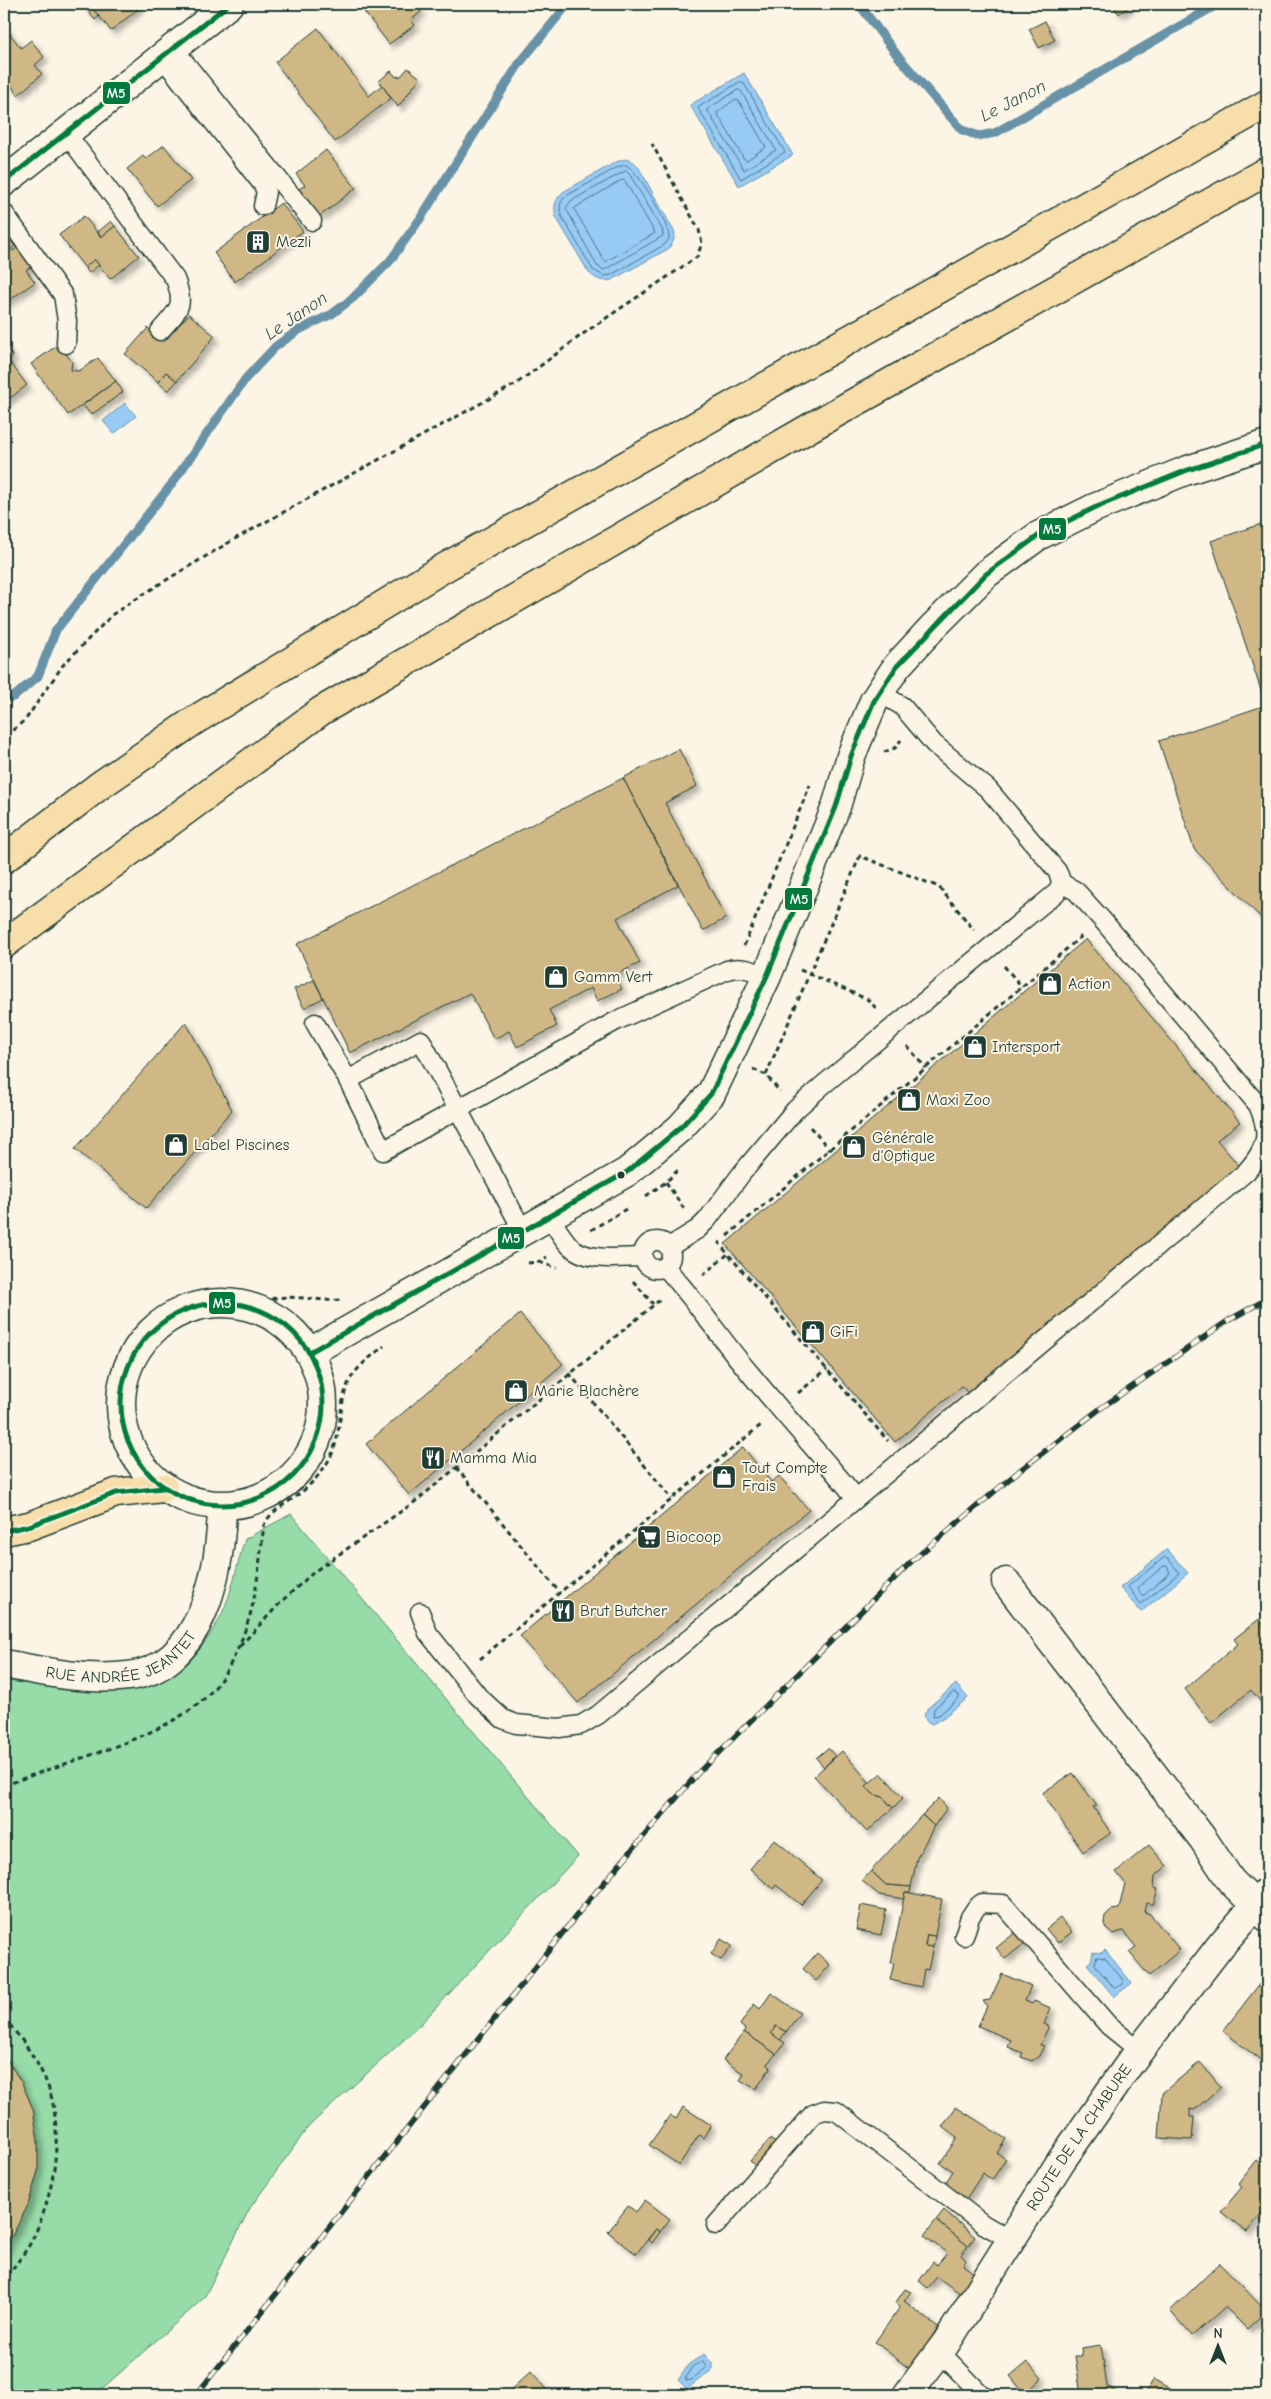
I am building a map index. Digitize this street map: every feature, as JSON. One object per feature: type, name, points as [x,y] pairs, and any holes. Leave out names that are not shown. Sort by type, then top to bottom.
[{"type":"highway","points":[[4,859],[99,786],[195,720],[442,569],[1267,104]]},
{"type":"highway","points":[[4,944],[321,711],[818,423],[1267,171]]},
{"type":"highway","points":[[4,1532],[29,1526],[116,1493],[162,1488]]},
{"type":"street","points":[[4,182],[229,4]]},
{"type":"street","points":[[310,1352],[627,1172],[680,1128],[711,1094],[767,976],[836,807],[851,756],[874,701],[897,666],[986,574],[1038,536],[1103,504],[1185,471],[1267,444]]},
{"type":"street","points":[[229,1303],[259,1310],[286,1326],[310,1352],[320,1379],[323,1414],[314,1446],[295,1474],[267,1495],[222,1506],[205,1504],[162,1488],[146,1473],[133,1454],[123,1425],[121,1394],[129,1364],[146,1338],[169,1318],[198,1306],[229,1303]]},
{"type":"street","name":"RUE ANDRÉE JEANTET","points":[[4,1664],[80,1678],[130,1676],[156,1668],[163,1663],[178,1652],[198,1625],[209,1592],[217,1556],[222,1528],[222,1506]]},
{"type":"street","points":[[1006,1582],[1203,1839],[1231,1881],[1263,1905]]},
{"type":"street","name":"ROUTE DE LA CHABURE","points":[[908,2395],[940,2352],[1061,2160],[1140,2051],[1221,1945],[1263,1905]]},
{"type":"lane","points":[[168,52],[263,185],[266,192],[263,206]]},
{"type":"lane","points":[[168,52],[312,222]]},
{"type":"lane","points":[[66,133],[175,279],[181,294],[180,308],[160,331]]},
{"type":"lane","points":[[4,212],[63,294],[67,321],[66,344]]},
{"type":"lane","points":[[420,1612],[422,1624],[428,1633],[490,1710],[503,1719],[516,1724],[560,1728],[581,1725],[598,1715],[1246,1172],[1264,1148],[1267,1129],[1258,1105],[1106,923],[1076,891],[1061,883],[1057,871],[988,789],[934,744],[902,706],[880,693]]},
{"type":"lane","points":[[669,1246],[698,1229],[708,1220],[742,1174],[795,1110],[1056,893],[1061,883]]},
{"type":"lane","points":[[315,1023],[348,1080],[383,1151],[616,1022],[735,967],[767,976]]},
{"type":"lane","points":[[348,1080],[421,1040],[523,1231]]},
{"type":"lane","points":[[549,1217],[567,1244],[577,1252],[590,1256],[643,1257]]},
{"type":"lane","points":[[652,1241],[662,1241],[669,1246],[672,1255],[665,1267],[652,1268],[645,1262],[643,1257],[645,1248],[652,1241]]},
{"type":"lane","points":[[665,1267],[686,1289],[705,1318],[856,1498]]},
{"type":"lane","points":[[964,1936],[976,1908],[982,1903],[1003,1904],[1109,2026],[1140,2051]]},
{"type":"lane","points":[[716,2225],[813,2114],[824,2110],[836,2111],[982,2224],[1011,2240]]},
{"type":"lane","points":[[940,2352],[982,2395]]},
{"type":"path","points":[[4,733],[12,731],[26,719],[63,665],[113,614],[233,540],[516,384],[587,331],[697,258],[702,243],[699,230],[652,144]]},
{"type":"path","points":[[735,967],[811,782]]},
{"type":"path","points":[[766,1075],[860,856],[939,887],[1022,987]]},
{"type":"path","points":[[891,1445],[719,1243],[1084,935],[1086,930]]},
{"type":"path","points":[[796,969],[867,999],[926,1068]]},
{"type":"path","points":[[522,1265],[538,1262],[567,1244]]},
{"type":"path","points":[[238,1648],[284,1599],[315,1571],[416,1501],[657,1300],[672,1299],[728,1254]]},
{"type":"path","points":[[259,1310],[265,1301],[281,1297],[326,1301],[347,1299]]},
{"type":"path","points":[[4,1786],[148,1732],[183,1715],[211,1691],[226,1672],[238,1648],[250,1614],[264,1525],[270,1515],[296,1497],[315,1479],[330,1459],[337,1436],[344,1394],[351,1379],[362,1364],[384,1345]]},
{"type":"path","points":[[462,1675],[827,1369]]},
{"type":"path","points":[[569,1373],[672,1499]]},
{"type":"path","points":[[456,1467],[560,1592]]},
{"type":"path","points":[[4,2018],[20,2037],[37,2064],[50,2092],[57,2145],[44,2211],[30,2244],[4,2281]]},
{"type":"green space","points":[[291,1514],[578,1856],[417,2028],[309,2126],[250,2208],[204,2298],[95,2395],[4,2395],[4,1681],[60,1687],[121,1689],[156,1683],[167,1678],[186,1664],[202,1646],[221,1616],[245,1539]]},
{"type":"water","points":[[744,73],[793,155],[739,186],[690,105]]},
{"type":"water","points":[[626,159],[634,162],[639,168],[675,233],[673,242],[668,249],[612,280],[602,281],[589,273],[556,217],[555,206],[556,201],[563,192],[616,162]]},
{"type":"water","points":[[125,403],[136,416],[114,434],[103,421]]},
{"type":"water","points":[[1167,1549],[1188,1573],[1141,1612],[1120,1588]]},
{"type":"water","points":[[956,1684],[968,1698],[940,1720],[932,1724],[926,1721],[924,1714],[929,1707]]},
{"type":"water","points":[[1105,1950],[1132,1983],[1114,1997],[1087,1964],[1091,1961],[1093,1952],[1101,1953]]},
{"type":"water","points":[[704,2354],[712,2363],[712,2370],[687,2389],[678,2380],[689,2364]]},
{"type":"building","points":[[82,4],[89,4],[99,16],[95,20]]},
{"type":"building","points":[[89,4],[136,4],[139,8],[111,31]]},
{"type":"building","points":[[369,4],[415,4],[421,12],[411,20],[415,25],[389,44],[362,9]]},
{"type":"building","points":[[1112,4],[1133,4],[1119,14]]},
{"type":"building","points":[[1045,21],[1055,40],[1039,48],[1029,29]]},
{"type":"building","points":[[4,26],[21,48],[31,40],[44,57],[35,65],[42,74],[18,95],[4,76]]},
{"type":"building","points":[[318,28],[369,96],[382,85],[391,98],[335,142],[275,62]]},
{"type":"building","points":[[408,68],[420,78],[398,107],[379,81],[391,71],[396,77],[401,76]]},
{"type":"building","points":[[164,145],[191,180],[157,206],[127,169],[143,156],[146,159]]},
{"type":"building","points":[[326,150],[356,188],[320,216],[299,189],[305,185],[296,174]]},
{"type":"building","name":"Mezli","points":[[281,203],[303,231],[235,282],[214,253]]},
{"type":"building","points":[[84,216],[101,237],[115,226],[139,256],[110,279],[94,259],[85,268],[59,235]]},
{"type":"building","points":[[111,221],[115,226],[101,237],[98,232]]},
{"type":"building","points":[[7,235],[15,246],[11,249],[13,251],[20,246],[33,265],[26,270],[35,282],[4,304],[4,237]]},
{"type":"building","points":[[94,259],[99,265],[89,273],[85,268]]},
{"type":"building","points":[[189,314],[215,336],[177,381],[166,372],[158,382],[125,354],[148,328],[164,342]]},
{"type":"building","points":[[4,344],[13,357],[4,365]]},
{"type":"building","points":[[59,344],[72,362],[71,370],[79,371],[98,358],[116,381],[68,415],[31,364]]},
{"type":"building","points":[[9,361],[27,385],[4,403],[4,365]]},
{"type":"building","points":[[166,372],[177,381],[168,391],[158,382]]},
{"type":"building","points":[[116,381],[123,392],[91,415],[83,405]]},
{"type":"building","points":[[1267,522],[1267,924],[1194,849],[1159,741],[1266,705],[1211,541]]},
{"type":"building","points":[[679,749],[697,786],[665,803],[726,918],[703,931],[623,778]]},
{"type":"building","points":[[623,778],[678,885],[617,918],[640,963],[615,975],[622,989],[597,1001],[591,988],[549,1010],[557,1026],[517,1047],[509,1031],[494,1039],[470,993],[350,1053],[297,944]]},
{"type":"building","points":[[1086,939],[1240,1122],[1217,1140],[1240,1167],[969,1395],[962,1386],[895,1442],[725,1244]]},
{"type":"building","points":[[314,980],[323,998],[304,1008],[294,989]]},
{"type":"building","points":[[186,1022],[232,1110],[146,1208],[75,1149]]},
{"type":"building","points":[[520,1314],[563,1364],[409,1495],[366,1444]]},
{"type":"building","points":[[743,1447],[771,1482],[779,1476],[809,1510],[578,1703],[520,1636]]},
{"type":"building","points":[[1259,1619],[1267,1629],[1267,1706],[1265,1707],[1251,1690],[1211,1723],[1185,1689],[1238,1644],[1234,1639]]},
{"type":"building","points":[[828,1748],[835,1756],[824,1767],[816,1758]]},
{"type":"building","points":[[842,1751],[870,1783],[866,1786],[873,1794],[883,1797],[893,1808],[867,1832],[814,1776]]},
{"type":"building","points":[[881,1773],[903,1798],[893,1808],[883,1797],[873,1794],[866,1786]]},
{"type":"building","points":[[1073,1773],[1097,1806],[1093,1807],[1111,1833],[1083,1852],[1042,1793]]},
{"type":"building","points":[[939,1798],[947,1808],[934,1826],[922,1815]]},
{"type":"building","points":[[922,1815],[934,1826],[917,1858],[911,1887],[886,1885],[871,1871]]},
{"type":"building","points":[[774,1839],[822,1880],[801,1905],[776,1885],[773,1889],[750,1869]]},
{"type":"building","points":[[1149,1845],[1167,1866],[1155,1876],[1154,1888],[1158,1889],[1153,1905],[1146,1903],[1144,1912],[1150,1914],[1180,1950],[1149,1976],[1129,1952],[1136,1947],[1123,1931],[1112,1934],[1106,1929],[1104,1923],[1105,1916],[1111,1910],[1119,1909],[1125,1883],[1116,1872]]},
{"type":"building","points":[[871,1871],[886,1885],[911,1887],[910,1892],[905,1892],[904,1899],[879,1895],[862,1881]]},
{"type":"building","points":[[905,1892],[942,1899],[935,1936],[927,1935],[925,1946],[933,1947],[928,1970],[924,1969],[921,1987],[890,1980],[894,1963],[891,1963]]},
{"type":"building","points":[[861,1905],[886,1910],[881,1935],[856,1930]]},
{"type":"building","points":[[1060,1918],[1072,1932],[1058,1943],[1046,1929]]},
{"type":"building","points":[[1016,1932],[1025,1943],[1005,1959],[996,1948]]},
{"type":"building","points":[[927,1935],[935,1936],[933,1947],[925,1946]]},
{"type":"building","points":[[721,1939],[732,1946],[721,1960],[711,1954]]},
{"type":"building","points":[[817,1953],[830,1965],[816,1981],[803,1969]]},
{"type":"building","points":[[1002,1974],[1031,1986],[1025,2001],[1032,2004],[1034,2001],[1051,2008],[1044,2024],[1049,2026],[1040,2045],[1044,2046],[1039,2056],[1032,2061],[1021,2057],[1023,2053],[1008,2047],[1011,2040],[978,2026],[987,2006],[983,2001],[990,2000]]},
{"type":"building","points":[[1261,1982],[1267,1987],[1267,2022],[1264,2027],[1267,2030],[1267,2065],[1223,2031]]},
{"type":"building","points":[[771,1993],[800,2013],[786,2032],[776,2026],[771,2033],[785,2043],[776,2054],[744,2032],[745,2029],[740,2025],[754,2004],[760,2009]]},
{"type":"building","points":[[776,2026],[786,2032],[780,2040],[771,2033]]},
{"type":"building","points":[[744,2032],[776,2054],[767,2064],[771,2067],[756,2089],[740,2080],[744,2074],[723,2060]]},
{"type":"building","points":[[4,2055],[22,2083],[33,2109],[38,2140],[38,2171],[28,2205],[4,2252]]},
{"type":"building","points":[[1200,2062],[1221,2087],[1194,2110],[1190,2109],[1190,2117],[1194,2117],[1192,2140],[1159,2138],[1162,2093]]},
{"type":"building","points":[[683,2107],[711,2125],[703,2138],[699,2135],[679,2165],[649,2145],[670,2115],[676,2119]]},
{"type":"building","points":[[956,2107],[1006,2139],[997,2153],[1006,2159],[992,2180],[983,2173],[966,2199],[945,2184],[953,2171],[940,2163],[957,2138],[942,2127]]},
{"type":"building","points":[[770,2139],[781,2147],[760,2170],[750,2161]]},
{"type":"building","points":[[1257,2160],[1263,2165],[1267,2160],[1267,2206],[1247,2232],[1221,2212],[1242,2187],[1238,2184]]},
{"type":"building","points":[[645,2200],[670,2219],[660,2232],[656,2229],[636,2254],[608,2232],[628,2206],[636,2212]]},
{"type":"building","points":[[944,2210],[975,2237],[968,2246],[936,2220]]},
{"type":"building","points":[[936,2220],[968,2246],[961,2255],[966,2260],[963,2265],[975,2274],[961,2294],[937,2277],[928,2288],[919,2281],[933,2262],[937,2265],[947,2253],[924,2236]]},
{"type":"building","points":[[656,2229],[660,2232],[652,2243],[648,2240]]},
{"type":"building","points":[[1220,2263],[1266,2311],[1247,2329],[1225,2307],[1192,2336],[1170,2311]]},
{"type":"building","points":[[905,2289],[911,2292],[904,2301],[938,2327],[911,2370],[875,2342],[900,2307],[896,2302]]},
{"type":"building","points":[[1101,2345],[1107,2386],[1121,2395],[1081,2395],[1075,2356],[1082,2356],[1081,2348]]},
{"type":"building","points":[[1027,2362],[1042,2378],[1025,2394],[1010,2376]]},
{"type":"building","points":[[531,2371],[552,2395],[505,2395]]},
{"type":"building","points":[[1154,2379],[1182,2395],[1144,2395]]},
{"type":"waterway","name":"Le Janon","points":[[4,700],[15,696],[38,676],[56,630],[171,485],[246,378],[276,346],[299,330],[332,314],[353,298],[390,261],[420,219],[519,64],[568,4]]},
{"type":"waterway","name":"Le Janon","points":[[859,4],[897,55],[962,130],[979,136],[995,133],[1218,4]]},
{"type":"railway","points":[[196,2395],[584,1906],[698,1773],[913,1560],[1019,1471],[1101,1408],[1229,1320],[1267,1299]]},
{"type":"transit line","name":"M5","points":[[4,182],[229,4]]},
{"type":"transit line","name":"M5","points":[[310,1352],[627,1172],[680,1128],[711,1094],[767,976],[836,807],[851,756],[874,701],[897,666],[986,574],[1038,536],[1094,508],[1185,471],[1267,444]]},
{"type":"transit line","name":"M5","points":[[222,1303],[242,1305],[261,1311],[278,1320],[300,1340],[315,1365],[321,1384],[323,1404],[321,1424],[315,1443],[306,1460],[286,1482],[261,1497],[242,1503],[222,1505],[202,1503],[183,1497],[166,1488],[144,1468],[129,1443],[123,1424],[121,1404],[123,1384],[129,1365],[138,1348],[158,1326],[183,1311],[202,1305],[222,1303]]},
{"type":"transit line","name":"M5","points":[[4,1531],[29,1526],[116,1493],[163,1488]]},
{"type":"place","name":"Mezli","points":[[258,242]]},
{"type":"place","name":"Gamm Vert","points":[[556,977]]},
{"type":"place","name":"Action","points":[[1050,984]]},
{"type":"place","name":"Intersport","points":[[975,1047]]},
{"type":"place","name":"Maxi Zoo","points":[[909,1100]]},
{"type":"place","name":"Label Piscines","points":[[176,1145]]},
{"type":"place","name":"Générale d'Optique","points":[[854,1147]]},
{"type":"place","name":"GiFi","points":[[813,1332]]},
{"type":"place","name":"Marie Blachère","points":[[516,1391]]},
{"type":"place","name":"Mamma Mia","points":[[433,1458]]},
{"type":"place","name":"Tout Compte Frais","points":[[724,1477]]},
{"type":"place","name":"Biocoop","points":[[649,1537]]},
{"type":"place","name":"Brut Butcher","points":[[563,1611]]}]
